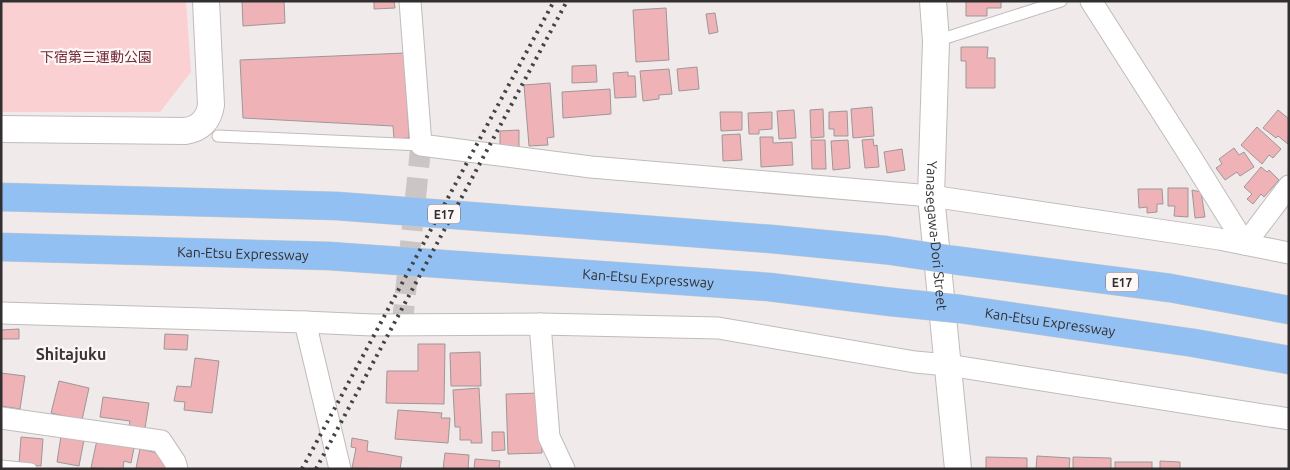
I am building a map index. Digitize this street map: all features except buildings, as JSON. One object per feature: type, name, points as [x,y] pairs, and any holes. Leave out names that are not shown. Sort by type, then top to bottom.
[{"type":"highway","name":"E17","points":[[1,197],[337,206],[771,239],[885,250],[1170,288],[1289,310]]},
{"type":"highway","name":"Kan-Etsu Expressway","points":[[1,247],[329,256],[769,287],[960,309],[1194,343],[1289,360]]},
{"type":"street","points":[[1,130],[185,131],[195,129],[210,114],[211,105],[206,1]]},
{"type":"street","points":[[410,1],[421,145],[591,167],[931,196],[1209,238],[1289,253]]},
{"type":"street","name":"Yanasegawa-Dori Street","points":[[933,1],[936,41],[931,196],[958,469]]},
{"type":"street","points":[[1091,1],[1245,244]]},
{"type":"street","points":[[1245,244],[1289,186]]},
{"type":"street","points":[[1,313],[402,326],[540,324],[718,328],[915,362],[948,365],[1289,419]]},
{"type":"street","points":[[305,322],[340,469]]},
{"type":"street","points":[[540,324],[549,437],[564,469]]},
{"type":"street","points":[[1,418],[161,442],[175,462],[177,469]]},
{"type":"lane","points":[[936,41],[1061,1]]},
{"type":"lane","points":[[218,136],[421,145]]},
{"type":"lane","points":[[1,466],[31,469]]},
{"type":"green space","name":"下宿第三運動公園","points":[[1,1],[186,1],[191,72],[160,112],[1,112]]},
{"type":"tunnel","points":[[402,326],[421,145]]},
{"type":"railway","points":[[302,469],[554,1]]},
{"type":"railway","points":[[316,469],[567,1]]},
{"type":"district","name":"Shitajuku","points":[[71,354]]}]
